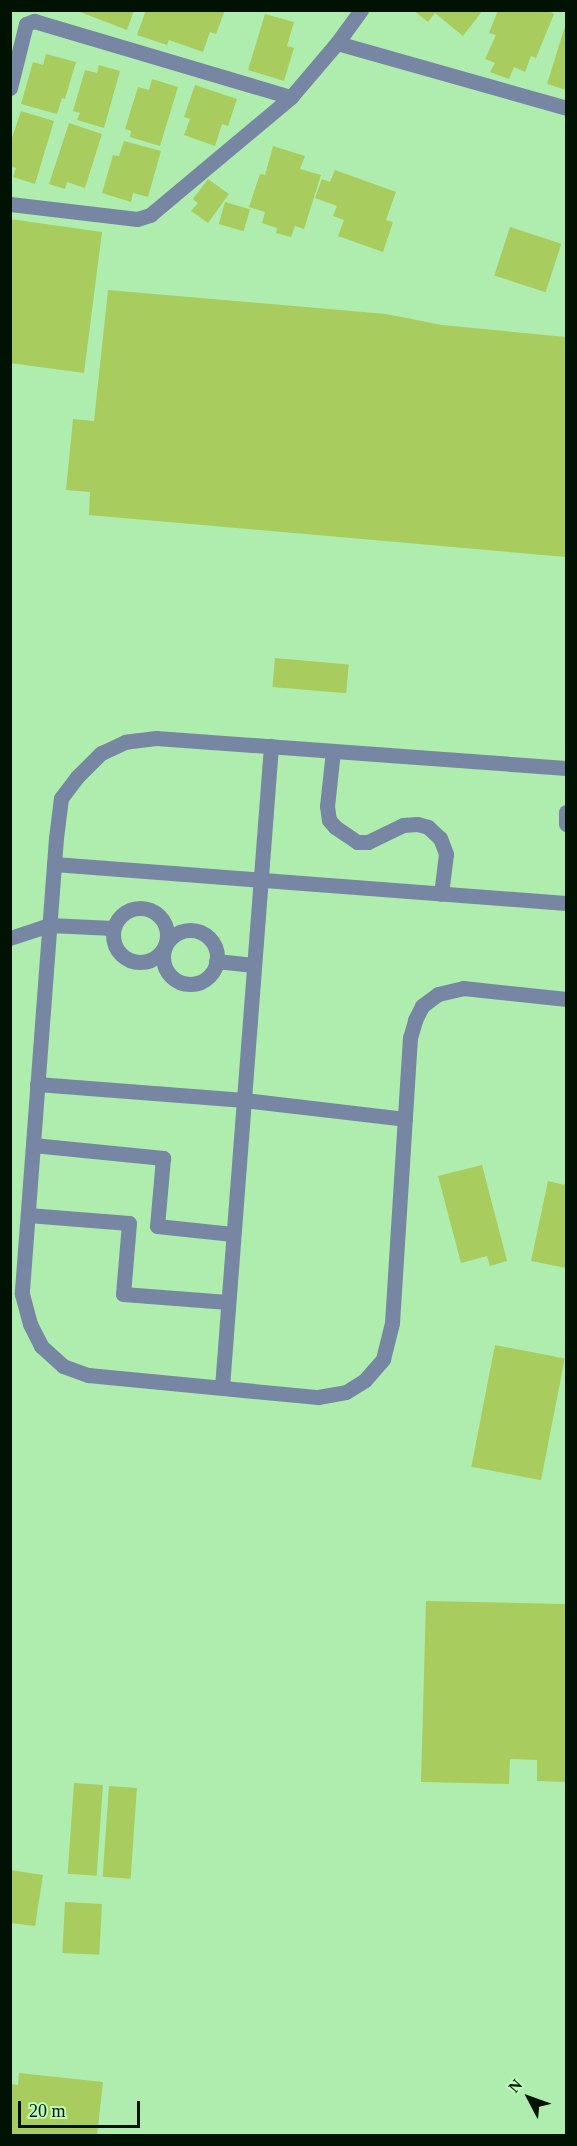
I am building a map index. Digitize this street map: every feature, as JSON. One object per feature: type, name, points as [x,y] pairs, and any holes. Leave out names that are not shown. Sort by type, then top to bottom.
[{"type":"street","points":[[10,204],[137,219],[150,215],[291,97],[337,43],[361,10]]},
{"type":"street","points":[[10,88],[26,24],[34,21],[291,97]]},
{"type":"street","points":[[337,43],[567,108]]},
{"type":"street","points":[[567,768],[156,738],[125,742],[101,753],[77,777],[61,798],[49,925],[22,1294],[30,1324],[41,1346],[63,1366],[88,1375],[318,1397],[346,1392],[365,1380],[383,1359],[392,1323],[410,1038],[423,1006],[438,994],[463,988],[567,999]]},
{"type":"street","points":[[222,1388],[259,878],[271,746]]},
{"type":"street","points":[[333,751],[327,806],[329,820],[357,842],[368,842],[402,825],[417,824],[428,827],[440,838],[446,854],[441,894]]},
{"type":"street","points":[[567,812],[567,824]]},
{"type":"street","points":[[54,864],[567,903]]},
{"type":"street","points":[[164,946],[157,956],[146,962],[134,961],[122,956],[114,946],[113,928],[123,913],[134,908],[146,908],[157,913],[164,923],[167,935],[164,946],[162,959],[166,970],[174,980],[185,984],[197,983],[208,978],[216,961],[214,944],[206,934],[195,930],[182,931],[171,936],[164,946]]},
{"type":"street","points":[[10,938],[49,925],[113,928]]},
{"type":"street","points":[[216,961],[254,965]]},
{"type":"street","points":[[37,1084],[243,1100],[405,1119]]},
{"type":"street","points":[[33,1145],[163,1158],[157,1226],[233,1234]]},
{"type":"street","points":[[28,1215],[129,1223],[123,1294],[228,1302]]},
{"type":"building","points":[[75,10],[134,10],[127,30]]},
{"type":"building","points":[[146,10],[225,10],[216,34],[210,32],[203,52],[169,40],[167,45],[137,35]]},
{"type":"building","points":[[413,10],[483,10],[463,36],[435,13],[428,22]]},
{"type":"building","points":[[498,10],[547,10],[554,14],[536,58],[531,56],[525,72],[514,67],[509,79],[490,72],[495,63],[485,59],[496,35],[489,33]]},
{"type":"building","points":[[265,14],[294,22],[287,46],[294,48],[284,81],[248,70]]},
{"type":"building","points":[[566,23],[566,90],[547,84]]},
{"type":"building","points":[[46,54],[76,62],[65,99],[62,98],[57,114],[21,104],[33,62],[43,65]]},
{"type":"building","points":[[99,65],[120,71],[104,128],[77,120],[80,113],[73,111],[85,70],[97,73]]},
{"type":"building","points":[[152,79],[178,87],[160,146],[130,137],[131,131],[125,129],[138,87],[149,90]]},
{"type":"building","points":[[195,85],[237,99],[228,126],[222,124],[215,146],[184,135],[190,119],[184,117]]},
{"type":"building","points":[[21,111],[54,121],[35,184],[13,177],[16,168],[10,166],[10,144]]},
{"type":"building","points":[[69,123],[102,134],[85,188],[67,182],[65,189],[49,184]]},
{"type":"building","points":[[124,141],[161,151],[148,197],[133,193],[131,202],[102,193],[113,155],[119,156]]},
{"type":"building","points":[[273,146],[305,156],[300,169],[321,175],[304,229],[295,226],[291,237],[276,233],[277,228],[262,223],[265,212],[249,207],[260,174],[265,175]]},
{"type":"building","points":[[335,170],[396,192],[386,220],[393,222],[383,252],[338,236],[344,220],[333,216],[337,206],[315,198],[322,179],[330,182]]},
{"type":"building","points":[[208,179],[229,194],[208,223],[191,211],[198,203],[193,199]]},
{"type":"building","points":[[225,202],[250,209],[244,231],[219,224]]},
{"type":"building","points":[[10,219],[102,232],[84,373],[10,363]]},
{"type":"building","points":[[510,227],[561,244],[546,292],[494,276]]},
{"type":"building","points":[[108,290],[386,314],[442,325],[566,337],[566,557],[89,515],[90,492],[66,490],[73,419],[94,421]]},
{"type":"building","points":[[275,658],[349,664],[346,693],[272,687]]},
{"type":"building","points":[[482,1165],[507,1261],[490,1266],[487,1256],[461,1263],[438,1176]]},
{"type":"building","points":[[566,1180],[566,1268],[531,1261],[548,1181],[564,1185]]},
{"type":"building","points":[[495,1345],[565,1359],[541,1480],[471,1467]]},
{"type":"building","points":[[426,1601],[566,1604],[566,1782],[537,1781],[537,1760],[510,1759],[509,1784],[421,1782]]},
{"type":"building","points":[[74,1783],[103,1785],[97,1876],[68,1874]]},
{"type":"building","points":[[109,1786],[137,1788],[131,1879],[103,1877]]},
{"type":"building","points":[[10,1870],[43,1875],[35,1926],[10,1923]]},
{"type":"building","points":[[65,1902],[102,1904],[99,1955],[62,1953]]},
{"type":"building","points":[[19,2073],[103,2082],[97,2136],[10,2134],[10,2084],[18,2085]]}]
